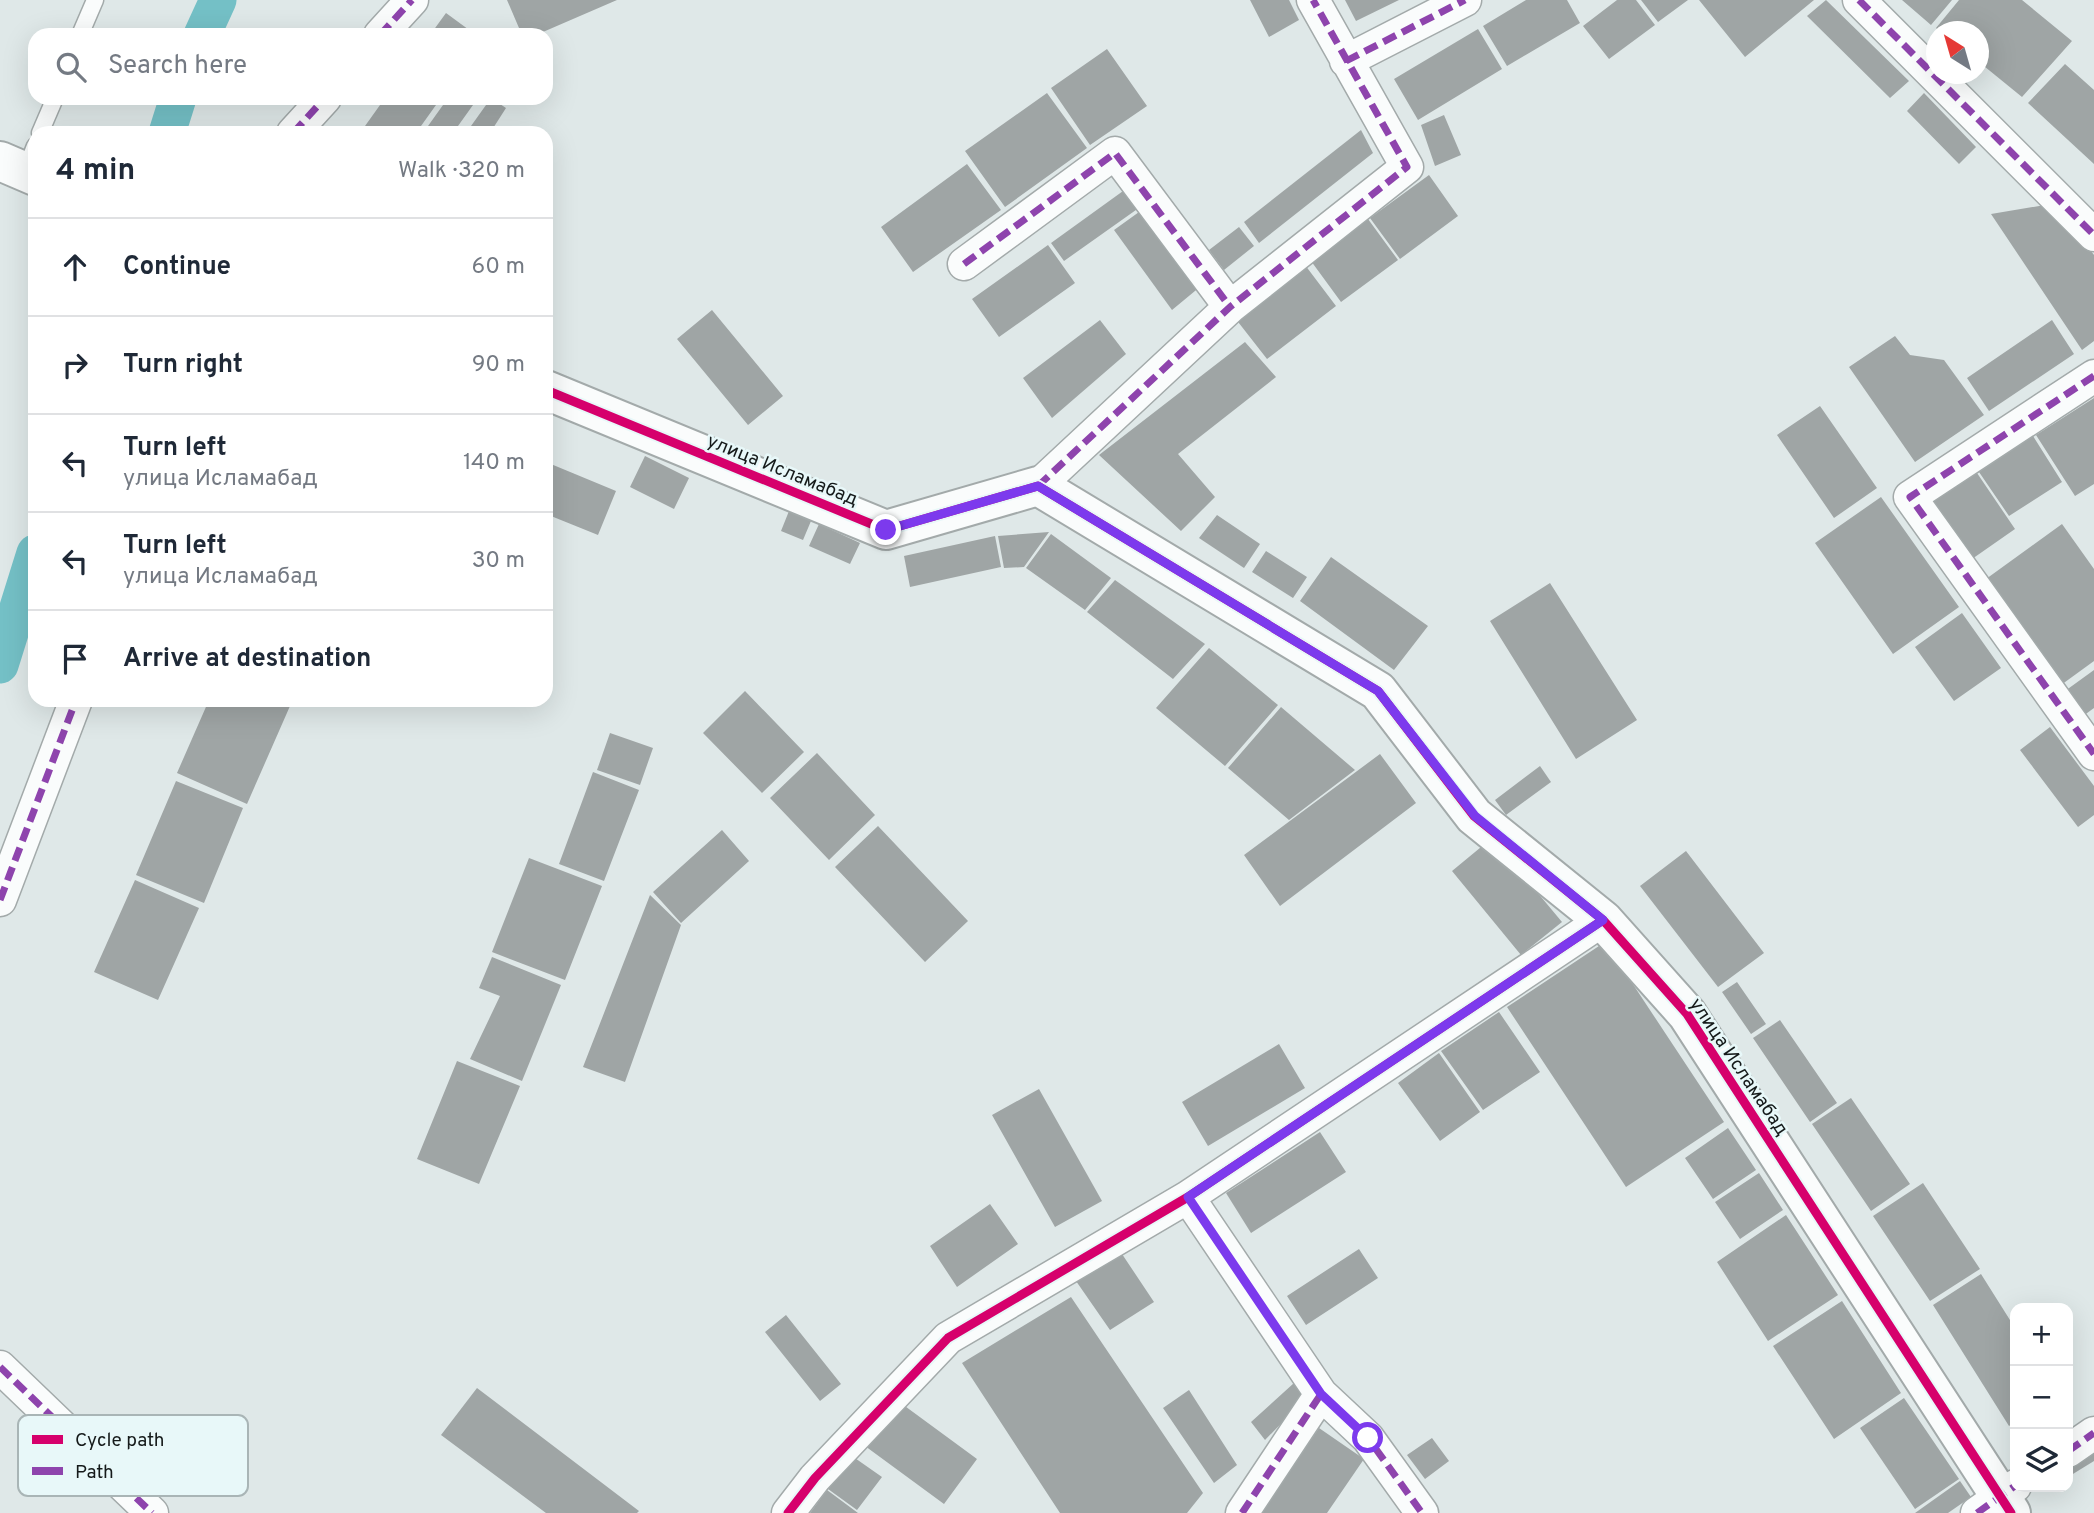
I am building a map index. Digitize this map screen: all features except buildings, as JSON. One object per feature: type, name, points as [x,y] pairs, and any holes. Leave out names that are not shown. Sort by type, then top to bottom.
[{"type":"street","points":[[386,28],[412,0]]},
{"type":"street","points":[[1038,486],[1230,307],[1407,167],[1313,0]]},
{"type":"street","points":[[1346,61],[1465,0]]},
{"type":"street","points":[[1859,0],[2094,235]]},
{"type":"street","points":[[299,126],[318,105]]},
{"type":"street","points":[[964,264],[1115,153],[1230,307]]},
{"type":"street","points":[[2094,376],[1910,496],[2094,754]]},
{"type":"street","name":"улица Исламабад","points":[[553,393],[886,530],[1038,486],[1378,691],[1475,816],[1603,920],[1687,1014],[2001,1502]]},
{"type":"street","points":[[0,900],[73,707]]},
{"type":"street","points":[[788,1513],[816,1478],[948,1338],[1188,1197],[1603,920]]},
{"type":"street","points":[[1188,1197],[1321,1394],[1368,1438],[1422,1513]]},
{"type":"street","points":[[0,1367],[50,1415]]},
{"type":"street","points":[[1242,1513],[1321,1394]]},
{"type":"street","points":[[2073,1448],[2094,1433]]},
{"type":"street","points":[[134,1496],[152,1513]]},
{"type":"lane","points":[[83,28],[95,0]]},
{"type":"lane","points":[[43,126],[52,105]]},
{"type":"waterway","points":[[205,28],[218,0]]},
{"type":"waterway","points":[[169,126],[176,105]]},
{"type":"waterway","points":[[0,665],[28,575]]},
{"type":"marked path","points":[[386,28],[412,0]]},
{"type":"marked path","points":[[1038,486],[1230,307],[1407,167],[1313,0]]},
{"type":"marked path","points":[[1346,61],[1465,0]]},
{"type":"marked path","points":[[1859,0],[2094,235]]},
{"type":"marked path","points":[[299,126],[319,105]]},
{"type":"marked path","points":[[964,264],[1115,153],[1230,307]]},
{"type":"marked path","points":[[2094,376],[1910,497],[2094,754]]},
{"type":"marked path","points":[[0,900],[73,707]]},
{"type":"marked path","points":[[1188,1197],[1321,1394],[1368,1438],[1422,1513]]},
{"type":"marked path","points":[[0,1367],[50,1415]]},
{"type":"marked path","points":[[1242,1513],[1321,1394]]},
{"type":"marked path","points":[[2073,1448],[2094,1433]]},
{"type":"marked path","points":[[1977,1513],[2010,1490]]},
{"type":"marked path","points":[[134,1496],[152,1513]]},
{"type":"cycle path","points":[[553,393],[886,530],[1038,486],[1378,691],[1474,816],[1603,920],[1687,1014],[2011,1513]]},
{"type":"cycle path","points":[[788,1513],[815,1478],[948,1338],[1188,1197],[1603,920]]},
{"type":"route","points":[[886,530],[1038,486],[1378,691],[1475,816],[1603,920],[1188,1197],[1321,1394],[1368,1438]]}]
